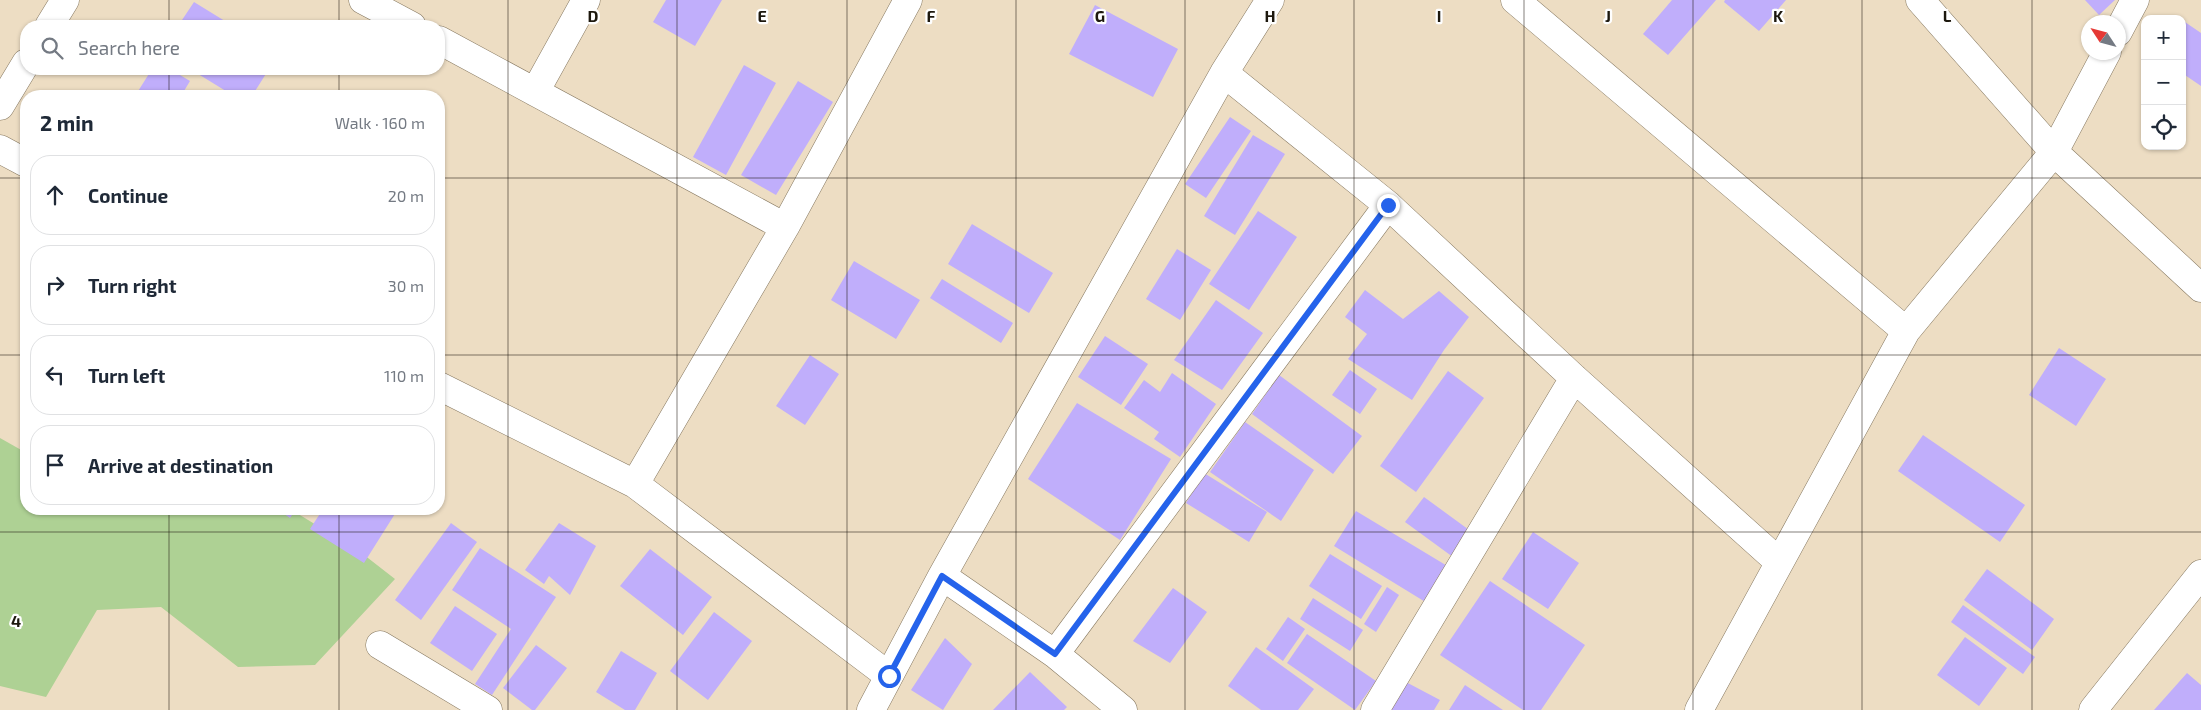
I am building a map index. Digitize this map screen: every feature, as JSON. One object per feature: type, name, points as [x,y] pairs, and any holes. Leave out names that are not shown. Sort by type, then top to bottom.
[{"type":"street","points":[[53,20],[65,0]]},
{"type":"street","points":[[364,0],[401,20]]},
{"type":"street","points":[[535,92],[586,0]]},
{"type":"street","points":[[636,484],[786,226],[908,0]]},
{"type":"street","points":[[872,710],[942,576],[1224,73],[1270,0]]},
{"type":"street","points":[[1515,0],[1906,332]]},
{"type":"street","points":[[1920,0],[2054,152],[2201,288]]},
{"type":"street","points":[[2126,17],[2135,0]]},
{"type":"street","points":[[445,43],[786,226]]},
{"type":"street","points":[[1699,710],[1906,332],[2054,152],[2103,60]]},
{"type":"street","points":[[0,106],[20,73]]},
{"type":"street","points":[[1224,73],[1388,205],[1574,378],[1779,562]]},
{"type":"street","points":[[0,148],[20,160]]},
{"type":"street","points":[[1055,654],[1388,205]]},
{"type":"street","points":[[1375,710],[1574,378]]},
{"type":"street","points":[[445,389],[636,484],[889,676]]},
{"type":"street","points":[[2094,710],[2201,574]]},
{"type":"street","points":[[942,576],[1055,654],[1123,710]]},
{"type":"street","points":[[380,645],[488,710]]},
{"type":"green space","points":[[0,438],[20,449],[20,515],[300,515],[359,551],[395,579],[315,665],[238,667],[161,607],[97,610],[46,697],[0,686]]},
{"type":"building","points":[[666,0],[722,0],[695,46],[653,22]]},
{"type":"building","points":[[1672,0],[1716,0],[1668,55],[1643,34]]},
{"type":"building","points":[[1725,0],[1786,0],[1759,31],[1724,2]]},
{"type":"building","points":[[2085,0],[2115,0],[2099,15]]},
{"type":"building","points":[[194,2],[223,20],[182,20]]},
{"type":"building","points":[[1095,5],[1178,49],[1153,97],[1069,54]]},
{"type":"building","points":[[2186,23],[2201,33],[2201,86],[2186,76]]},
{"type":"building","points":[[744,65],[776,83],[726,175],[693,157]]},
{"type":"building","points":[[148,75],[180,75],[190,81],[185,90],[139,90]]},
{"type":"building","points":[[200,75],[265,75],[256,90],[224,90]]},
{"type":"building","points":[[798,81],[833,102],[776,195],[741,175]]},
{"type":"building","points":[[1230,117],[1251,131],[1206,198],[1185,184]]},
{"type":"building","points":[[1253,135],[1285,154],[1235,235],[1204,216]]},
{"type":"building","points":[[1258,211],[1297,237],[1249,310],[1209,284]]},
{"type":"building","points":[[972,224],[1053,273],[1029,313],[948,264]]},
{"type":"building","points":[[1177,249],[1211,270],[1180,320],[1146,299]]},
{"type":"building","points":[[854,261],[920,300],[896,339],[831,300]]},
{"type":"building","points":[[942,279],[1013,323],[1001,343],[930,298]]},
{"type":"building","points":[[1365,290],[1403,319],[1439,291],[1469,317],[1444,350],[1412,400],[1348,359],[1367,334],[1345,317]]},
{"type":"building","points":[[1216,300],[1263,333],[1222,390],[1174,360]]},
{"type":"building","points":[[1105,336],[1148,364],[1121,405],[1078,377]]},
{"type":"building","points":[[2059,348],[2106,379],[2076,426],[2029,395]]},
{"type":"building","points":[[810,355],[839,374],[805,425],[776,406]]},
{"type":"building","points":[[1350,370],[1377,389],[1360,414],[1332,395]]},
{"type":"building","points":[[1448,371],[1484,398],[1416,492],[1380,466]]},
{"type":"building","points":[[1172,373],[1216,404],[1180,457],[1154,439],[1159,432],[1124,408],[1144,380],[1160,392]]},
{"type":"building","points":[[1279,375],[1362,436],[1333,474],[1252,414]]},
{"type":"building","points":[[1077,403],[1171,459],[1120,540],[1028,479]]},
{"type":"building","points":[[1245,422],[1314,470],[1281,521],[1210,472]]},
{"type":"building","points":[[1923,435],[2025,505],[2000,542],[1898,471]]},
{"type":"building","points":[[1204,473],[1267,512],[1249,542],[1186,503]]},
{"type":"building","points":[[1424,497],[1476,535],[1457,560],[1405,522]]},
{"type":"building","points":[[1356,511],[1449,567],[1427,603],[1334,546]]},
{"type":"building","points":[[319,515],[394,515],[364,563],[310,529]]},
{"type":"building","points":[[451,523],[477,542],[421,620],[395,600]]},
{"type":"building","points":[[559,523],[596,546],[570,595],[549,576],[544,584],[525,570]]},
{"type":"building","points":[[1533,532],[1579,563],[1548,609],[1502,579]]},
{"type":"building","points":[[480,548],[556,597],[492,695],[475,684],[511,629],[452,590]]},
{"type":"building","points":[[650,549],[712,597],[683,635],[620,586]]},
{"type":"building","points":[[1330,554],[1382,586],[1361,619],[1309,586]]},
{"type":"building","points":[[1987,569],[2054,619],[2032,650],[1964,600]]},
{"type":"building","points":[[1490,581],[1585,645],[1541,710],[1523,710],[1440,655]]},
{"type":"building","points":[[1387,587],[1399,595],[1376,632],[1364,624]]},
{"type":"building","points":[[1173,588],[1207,612],[1170,663],[1133,641]]},
{"type":"building","points":[[1313,598],[1363,630],[1350,651],[1300,619]]},
{"type":"building","points":[[1963,605],[2035,657],[2023,674],[1951,622]]},
{"type":"building","points":[[455,606],[497,634],[472,671],[430,643]]},
{"type":"building","points":[[714,612],[752,641],[708,700],[670,671]]},
{"type":"building","points":[[1288,617],[1305,629],[1283,661],[1266,649]]},
{"type":"building","points":[[1307,634],[1376,681],[1355,710],[1287,663]]},
{"type":"building","points":[[1965,637],[2007,668],[1979,706],[1937,675]]},
{"type":"building","points":[[945,638],[972,664],[943,710],[911,690]]},
{"type":"building","points":[[536,645],[567,668],[535,710],[532,710],[503,688]]},
{"type":"building","points":[[1256,647],[1314,689],[1298,710],[1261,710],[1228,686]]},
{"type":"building","points":[[621,651],[657,673],[635,710],[625,710],[596,692]]},
{"type":"building","points":[[1030,672],[1067,707],[1064,710],[993,710]]},
{"type":"building","points":[[2187,673],[2201,685],[2201,710],[2154,710]]},
{"type":"building","points":[[1404,681],[1440,700],[1434,710],[1388,710]]},
{"type":"building","points":[[1465,685],[1503,710],[1449,710]]},
{"type":"route","points":[[889,676],[942,576],[1055,654],[1388,205]]}]
